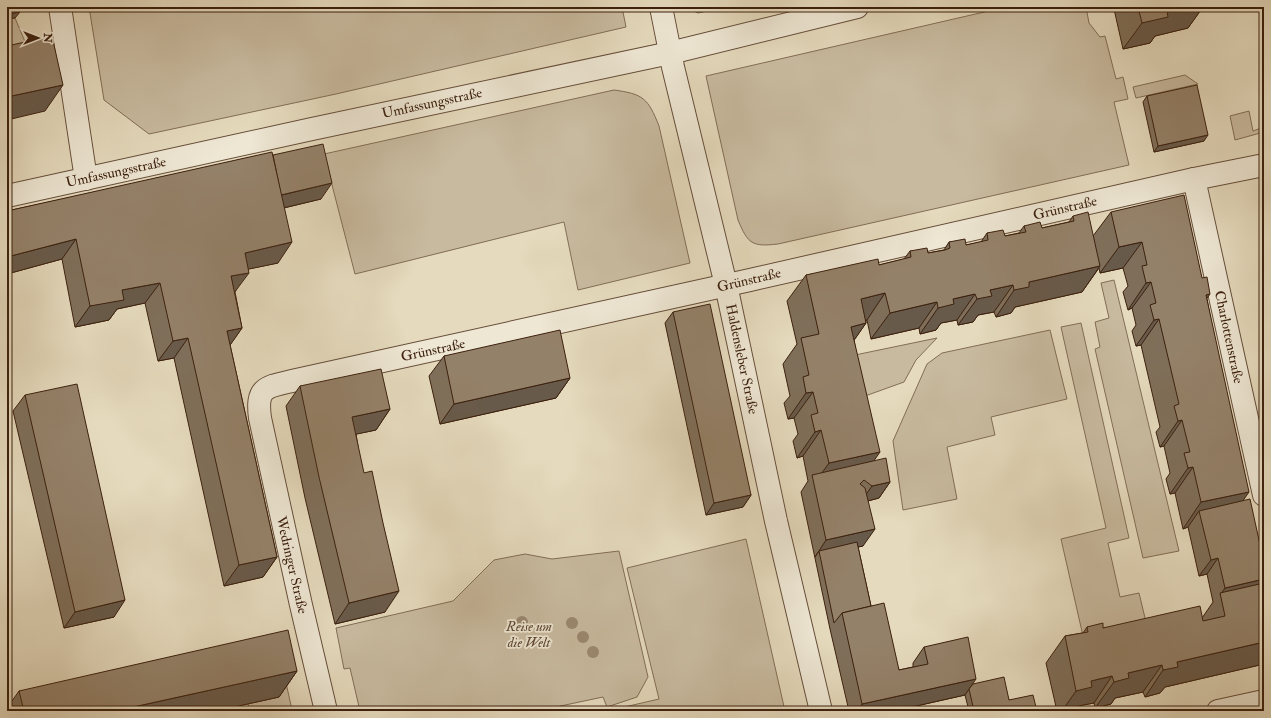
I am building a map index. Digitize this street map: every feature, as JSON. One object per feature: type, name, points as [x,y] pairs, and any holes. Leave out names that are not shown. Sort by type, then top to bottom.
[{"type":"street","points":[[60,7],[86,179]]},
{"type":"street","name":"Haldensleber Straße","points":[[661,7],[670,53],[726,285],[776,521],[821,711]]},
{"type":"street","name":"Umfassungsstraße","points":[[7,196],[670,53],[857,7]]},
{"type":"street","name":"Grünstraße","points":[[260,418],[260,398],[263,391],[270,386],[1194,179],[1264,165]]},
{"type":"street","name":"Charlottenstraße","points":[[1194,179],[1264,495]]},
{"type":"street","name":"Wedringer Straße","points":[[260,418],[326,711]]},
{"type":"street","points":[[1218,711],[1264,701]]},
{"type":"green space","points":[[89,7],[622,7],[626,27],[336,94],[149,134],[104,100]]},
{"type":"green space","points":[[692,7],[725,7],[698,13],[694,11]]},
{"type":"green space","points":[[1006,7],[1086,7],[1089,23],[1100,37],[1105,36],[1116,79],[1123,77],[1128,99],[1114,102],[1129,165],[778,244],[762,245],[748,239],[738,220],[706,76]]},
{"type":"green space","points":[[15,18],[34,63],[7,68],[7,19]]},
{"type":"green space","points":[[1185,75],[1198,84],[1136,98],[1133,87]]},
{"type":"green space","points":[[614,90],[632,93],[648,103],[659,126],[690,263],[578,290],[564,222],[355,274],[324,154]]},
{"type":"green space","points":[[1249,111],[1253,131],[1264,127],[1264,132],[1235,140],[1230,116]]},
{"type":"green space","points":[[1114,280],[1179,551],[1143,558],[1095,349],[1100,347],[1095,322],[1109,318],[1101,283]]},
{"type":"green space","points":[[1081,323],[1129,538],[1108,543],[1120,597],[1139,593],[1146,622],[1083,636],[1061,539],[1106,528],[1061,327]]},
{"type":"green space","points":[[1050,330],[1067,399],[991,417],[995,435],[947,447],[957,499],[903,510],[893,441],[927,364],[942,353]]},
{"type":"green space","points":[[937,338],[916,360],[904,382],[854,400],[855,355]]},
{"type":"green space","points":[[746,539],[785,711],[607,711],[659,699],[627,568]]},
{"type":"green space","name":"Reise um die Welt","points":[[619,551],[648,677],[637,697],[607,707],[603,697],[537,711],[360,711],[350,668],[344,669],[336,628],[453,601],[494,560],[525,554],[552,559]]},
{"type":"green space","points":[[277,642],[292,710],[250,711],[248,704]]},
{"type":"building","points":[[7,7],[19,7],[20,12],[7,14]]},
{"type":"building","points":[[1138,7],[1186,7],[1167,11],[1168,17],[1142,23]]},
{"type":"building","points":[[52,36],[63,85],[7,97],[7,46]]},
{"type":"building","points":[[1197,85],[1208,135],[1158,146],[1147,96]]},
{"type":"building","points":[[323,144],[332,183],[281,195],[273,155]]},
{"type":"building","points":[[272,152],[292,242],[245,253],[249,273],[231,276],[242,328],[227,331],[277,557],[239,565],[188,338],[173,341],[160,283],[122,290],[124,300],[90,306],[76,239],[7,257],[7,211]]},
{"type":"building","points":[[1184,195],[1202,278],[1207,277],[1210,294],[1206,295],[1249,492],[1201,502],[1193,467],[1188,468],[1184,453],[1190,452],[1182,420],[1178,421],[1174,406],[1179,404],[1159,319],[1154,320],[1150,305],[1156,303],[1151,282],[1146,283],[1142,266],[1147,265],[1142,242],[1119,247],[1111,212]]},
{"type":"building","points":[[1088,212],[1100,266],[1029,282],[1029,287],[1014,290],[1013,285],[990,290],[992,296],[977,299],[975,294],[953,299],[954,304],[938,308],[937,302],[890,313],[885,293],[861,299],[866,323],[851,327],[880,452],[829,463],[821,430],[815,432],[811,415],[818,413],[813,392],[806,393],[803,377],[809,375],[801,338],[819,334],[806,275],[878,259],[879,265],[911,257],[910,251],[927,248],[928,253],[945,250],[950,248],[949,242],[965,239],[966,245],[988,240],[987,233],[1003,230],[1005,236],[1026,232],[1024,226],[1040,222],[1042,228],[1074,221],[1073,216]]},
{"type":"building","points":[[710,304],[751,495],[714,503],[673,312]]},
{"type":"building","points":[[560,330],[570,378],[454,404],[444,356]]},
{"type":"building","points":[[381,369],[390,409],[352,417],[364,473],[372,471],[399,591],[349,603],[319,477],[300,386]]},
{"type":"building","points":[[77,384],[125,600],[75,612],[25,395]]},
{"type":"building","points":[[886,458],[890,482],[872,486],[864,480],[860,484],[865,488],[875,529],[826,540],[812,475]]},
{"type":"building","points":[[1250,499],[1264,563],[1264,579],[1225,588],[1218,558],[1211,560],[1199,511]]},
{"type":"building","points":[[857,542],[871,606],[842,613],[834,623],[819,551]]},
{"type":"building","points":[[1264,583],[1264,642],[1177,662],[1178,667],[1163,670],[1162,665],[1128,673],[1129,678],[1114,682],[1112,676],[1091,681],[1092,687],[1076,691],[1065,636],[1088,632],[1087,627],[1103,623],[1103,628],[1200,606],[1203,621],[1225,616],[1220,593]]},
{"type":"building","points":[[884,603],[899,670],[928,664],[924,647],[968,637],[976,679],[862,704],[842,613]]},
{"type":"building","points":[[288,630],[297,671],[115,711],[24,711],[19,691]]},
{"type":"building","points":[[1004,677],[1009,700],[1033,695],[1037,711],[974,711],[969,689],[973,684]]}]
